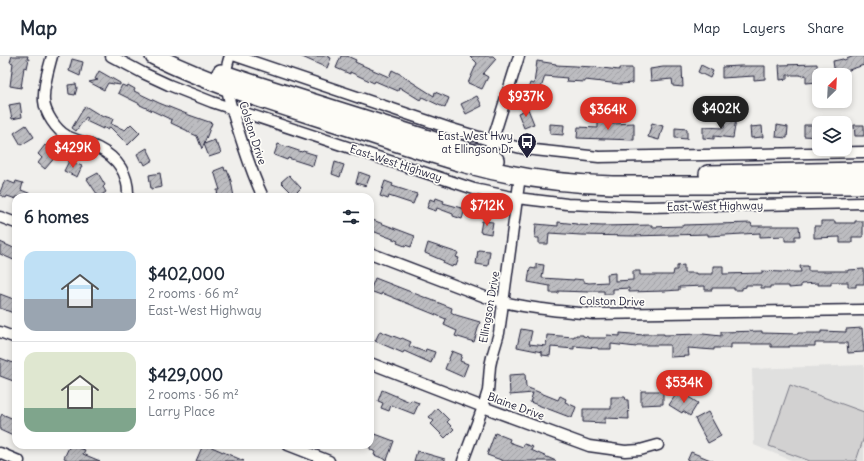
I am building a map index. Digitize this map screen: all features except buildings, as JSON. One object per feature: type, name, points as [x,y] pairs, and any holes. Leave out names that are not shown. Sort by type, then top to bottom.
[{"type":"main road","name":"East-West Highway","points":[[154,56],[184,70],[227,81],[254,84],[487,158],[523,166],[560,171],[602,174],[864,170]]},
{"type":"main road","name":"East-West Highway","points":[[180,56],[227,81],[251,96],[459,162],[498,172],[590,185],[864,185]]},
{"type":"street","points":[[52,56],[44,92],[44,102],[48,114],[53,123],[66,135],[106,152],[120,165],[127,180],[128,193]]},
{"type":"street","name":"East-West Highway","points":[[111,56],[169,85],[212,102],[474,189],[517,198],[567,204],[646,207],[864,203]]},
{"type":"street","points":[[227,81],[226,70],[230,56]]},
{"type":"street","points":[[236,56],[442,126],[525,149],[599,157],[864,152]]},
{"type":"street","points":[[487,158],[519,56]]},
{"type":"street","name":"Colston Drive","points":[[227,81],[232,108],[245,152],[261,193]]},
{"type":"street","name":"Ellingson Drive","points":[[463,461],[488,391],[490,366],[499,333],[504,303],[520,176]]},
{"type":"street","points":[[0,217],[12,222]]},
{"type":"street","name":"Colston Drive","points":[[374,255],[504,303],[552,310],[592,314],[864,310]]},
{"type":"street","points":[[0,332],[12,336]]},
{"type":"street","name":"Blaine Drive","points":[[374,365],[589,446],[625,451],[640,450],[658,445]]},
{"type":"street","points":[[298,449],[328,461]]},
{"type":"street","points":[[0,453],[20,461]]},
{"type":"shaded area","points":[[864,365],[864,461],[793,461],[754,445],[752,369]]},
{"type":"shaded area","points":[[790,385],[864,412],[864,437],[856,461],[810,461],[769,446]]},
{"type":"place","name":"East-West Hwy at Ellingson Dr","points":[[527,159]]}]
